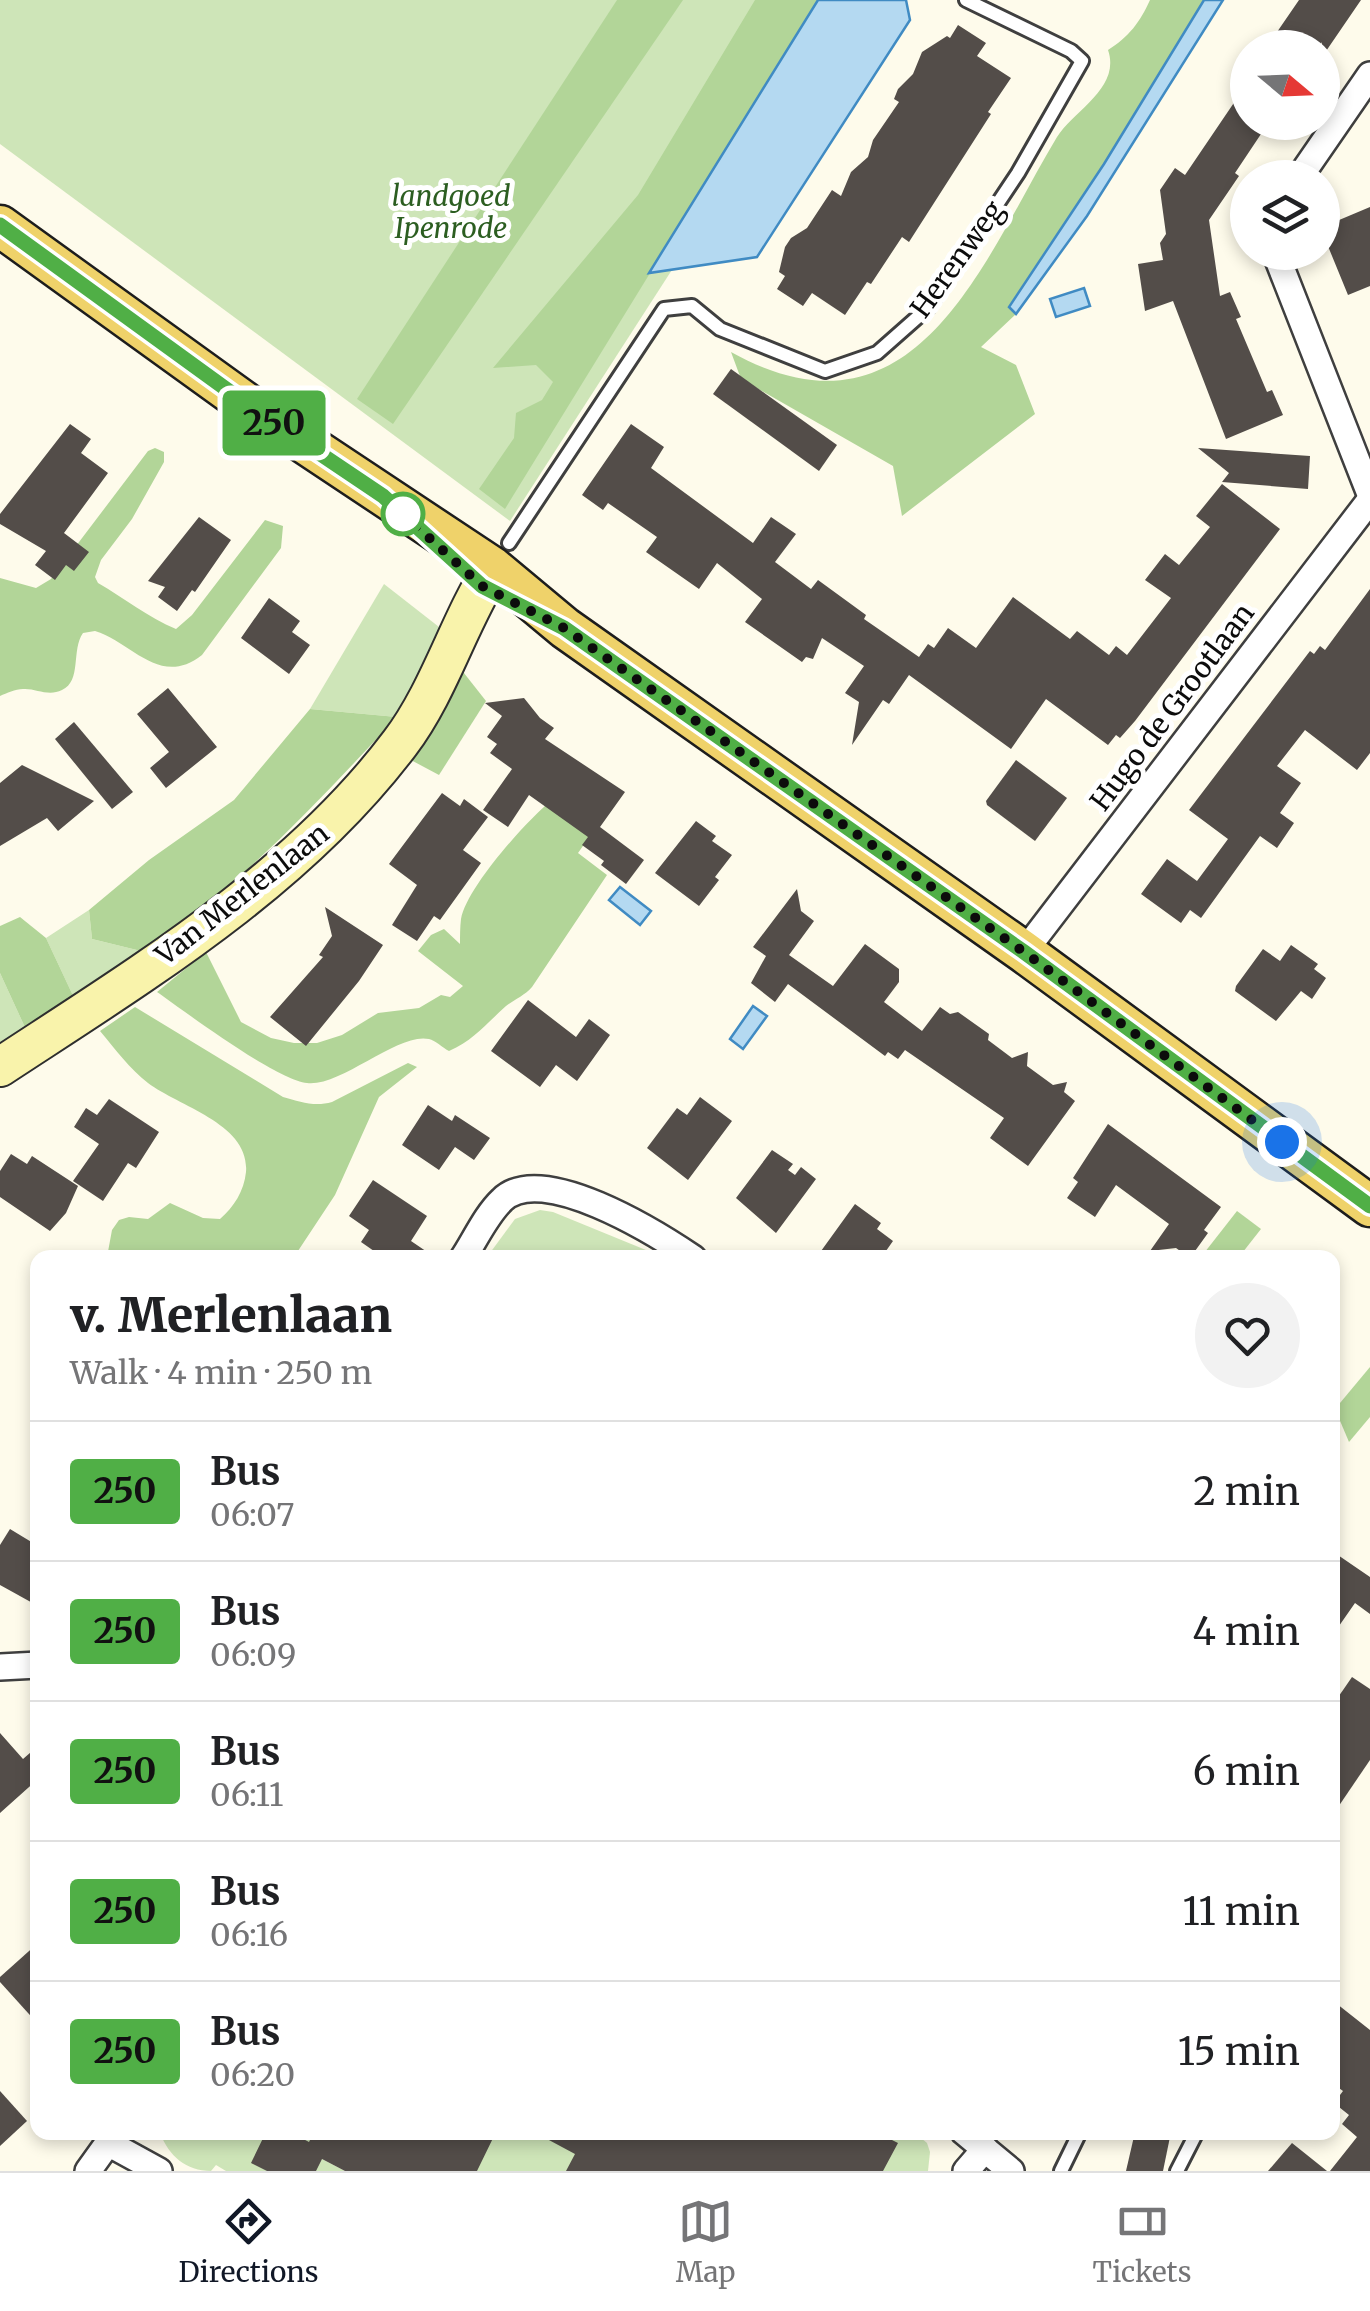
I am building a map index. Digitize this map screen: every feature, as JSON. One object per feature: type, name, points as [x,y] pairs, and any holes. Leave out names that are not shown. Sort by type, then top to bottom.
[{"type":"main road","points":[[0,226],[255,410],[495,566],[564,628],[1024,952],[1370,1206]]},
{"type":"main road","name":"Van Merlenlaan","points":[[0,1067],[214,920],[329,828],[403,740],[495,566]]},
{"type":"street","points":[[1312,160],[1370,75]]},
{"type":"street","points":[[1282,270],[1370,497]]},
{"type":"street","name":"Hugo de Grootlaan","points":[[1024,952],[1370,497]]},
{"type":"street","points":[[468,1250],[503,1197],[527,1189],[570,1192],[680,1250]]},
{"type":"street","points":[[0,1667],[30,1665]]},
{"type":"street","points":[[88,2171],[111,2140]]},
{"type":"street","points":[[115,2140],[159,2171]]},
{"type":"street","points":[[973,2140],[1011,2171]]},
{"type":"street","points":[[966,2171],[984,2150]]},
{"type":"lane","name":"Herenweg","points":[[495,566],[664,310],[692,306],[720,329],[825,371],[877,354],[928,308],[1018,173],[1082,60],[966,0]]},
{"type":"lane","points":[[1061,2171],[1076,2140]]},
{"type":"lane","points":[[1177,2171],[1193,2140]]},
{"type":"green space","name":"landgoed Ipenrode","points":[[0,0],[846,0],[510,521],[0,144]]},
{"type":"green space","points":[[617,0],[683,0],[393,424],[357,399]]},
{"type":"green space","points":[[755,0],[818,0],[505,509],[479,489],[514,438],[516,413],[542,400],[553,382],[536,365],[493,368],[638,195]]},
{"type":"green space","points":[[1150,0],[1204,0],[1104,164],[1009,306],[1016,314],[981,347],[1016,365],[1035,414],[902,516],[893,466],[741,379],[731,352],[795,377],[849,379],[895,362],[935,330],[1000,238],[1057,137],[1102,87],[1110,64],[1108,50],[1133,28]]},
{"type":"green space","points":[[155,448],[164,452],[164,462],[132,519],[101,560],[95,577],[98,583],[176,629],[192,615],[265,520],[283,526],[281,548],[202,655],[187,664],[160,665],[95,631],[83,633],[68,686],[57,692],[20,689],[0,696],[0,578],[36,588],[51,579],[148,451]]},
{"type":"green space","points":[[384,584],[448,634],[397,717],[310,709]]},
{"type":"green space","points":[[460,668],[486,701],[439,775],[409,759]]},
{"type":"green space","points":[[310,709],[397,717],[308,811],[181,926],[145,952],[92,939],[89,910],[149,860],[234,800]]},
{"type":"green space","points":[[553,799],[602,819],[578,853],[607,875],[532,987],[458,1047],[449,1051],[431,1040],[416,1039],[336,1077],[307,1083],[254,1058],[157,992],[206,952],[241,1022],[271,1038],[294,1043],[317,1043],[342,1035],[378,1013],[419,1008],[441,995],[450,997],[463,986],[418,951],[431,935],[444,929],[460,944],[461,919],[474,890],[514,838]]},
{"type":"green space","points":[[89,910],[92,939],[145,952],[76,1002],[46,938]]},
{"type":"green space","points":[[20,917],[46,938],[76,1002],[28,1034],[0,973],[0,926]]},
{"type":"green space","points":[[0,973],[28,1034],[0,1051]]},
{"type":"green space","points":[[135,1007],[283,1097],[301,1102],[332,1102],[408,1063],[417,1067],[379,1097],[335,1195],[299,1250],[108,1250],[112,1230],[119,1220],[148,1219],[170,1203],[203,1218],[220,1219],[237,1198],[246,1172],[244,1155],[225,1129],[148,1083],[100,1031]]},
{"type":"green space","points":[[540,1210],[553,1212],[646,1250],[492,1250],[515,1219]]},
{"type":"green space","points":[[1237,1211],[1261,1229],[1244,1250],[1206,1250]]},
{"type":"green space","points":[[1370,1367],[1370,1417],[1349,1442],[1340,1421],[1340,1403]]},
{"type":"green space","points":[[164,2140],[332,2140],[322,2159],[345,2171],[226,2171],[216,2165],[211,2171],[202,2170],[180,2161]]},
{"type":"green space","points":[[370,2140],[923,2140],[930,2152],[928,2171],[386,2171]]},
{"type":"water","points":[[818,0],[906,0],[910,20],[757,257],[649,273]]},
{"type":"water","points":[[1204,0],[1223,0],[1087,216],[1016,314],[1009,307],[1104,164]]},
{"type":"water","points":[[1084,288],[1090,306],[1056,317],[1050,299]]},
{"type":"water","points":[[620,887],[651,911],[640,925],[609,900]]},
{"type":"water","points":[[753,1006],[767,1016],[743,1049],[730,1039]]},
{"type":"building","points":[[1299,0],[1361,0],[1340,31],[1278,30]]},
{"type":"building","points":[[958,25],[986,43],[977,56],[1011,78],[909,242],[902,237],[845,315],[812,293],[803,306],[777,289],[785,276],[779,272],[785,247],[807,228],[832,190],[841,196],[851,172],[868,157],[873,140],[899,102],[894,99],[898,89],[913,74],[922,52],[947,36],[950,38]]},
{"type":"building","points":[[1230,109],[1230,140],[1257,140],[1244,160],[1230,160],[1230,189],[1209,220],[1220,296],[1230,292],[1241,317],[1236,319],[1267,392],[1272,390],[1283,415],[1226,439],[1173,301],[1145,311],[1138,264],[1163,260],[1160,243],[1166,234],[1160,190],[1175,168],[1185,175]]},
{"type":"building","points":[[1370,207],[1370,286],[1348,295],[1338,270],[1340,220]]},
{"type":"building","points":[[731,369],[837,445],[819,471],[713,394]]},
{"type":"building","points":[[70,424],[91,439],[81,453],[108,473],[64,533],[89,552],[74,571],[66,565],[55,580],[35,565],[46,551],[0,524],[0,514]]},
{"type":"building","points":[[631,424],[664,447],[651,468],[753,543],[771,517],[796,534],[775,562],[811,589],[818,580],[866,615],[864,619],[919,657],[928,644],[934,648],[948,628],[976,648],[1013,597],[1070,639],[1077,631],[1109,655],[1116,646],[1127,655],[1171,598],[1145,580],[1165,554],[1179,565],[1210,527],[1196,516],[1222,484],[1280,529],[1135,721],[1108,745],[1046,699],[1011,749],[909,675],[889,704],[883,700],[852,745],[859,702],[845,693],[864,666],[822,638],[813,659],[806,657],[802,662],[745,622],[762,599],[717,563],[699,589],[646,552],[657,537],[608,503],[603,510],[582,495]]},
{"type":"building","points":[[1198,448],[1310,456],[1308,489],[1222,482],[1229,473]]},
{"type":"building","points":[[199,517],[231,540],[177,611],[158,597],[165,587],[148,581]]},
{"type":"building","points":[[1370,589],[1370,753],[1357,770],[1305,730],[1277,766],[1301,783],[1280,813],[1294,823],[1277,848],[1260,836],[1201,918],[1190,910],[1181,923],[1141,894],[1167,859],[1197,881],[1228,839],[1189,810],[1310,651],[1314,654],[1320,646],[1325,650]]},
{"type":"building","points":[[269,598],[300,621],[292,632],[310,645],[289,674],[241,638]]},
{"type":"building","points":[[168,688],[217,747],[166,788],[150,768],[169,752],[137,714]]},
{"type":"building","points":[[524,698],[554,728],[545,739],[625,792],[600,827],[644,860],[626,884],[582,845],[588,837],[529,795],[508,827],[483,810],[512,769],[490,753],[497,744],[487,737],[502,716],[485,703]]},
{"type":"building","points":[[74,722],[133,792],[112,809],[55,739]]},
{"type":"building","points":[[1016,760],[1067,798],[1035,841],[986,801]]},
{"type":"building","points":[[22,765],[94,801],[58,831],[47,818],[0,846],[0,783]]},
{"type":"building","points":[[442,793],[460,806],[464,799],[488,817],[463,850],[481,863],[440,920],[434,916],[417,941],[392,925],[417,885],[389,864]]},
{"type":"building","points":[[696,821],[716,836],[712,841],[732,855],[699,906],[655,873]]},
{"type":"building","points":[[797,889],[801,911],[814,921],[789,955],[833,986],[865,944],[899,969],[899,982],[884,1002],[922,1031],[940,1007],[950,1014],[958,1012],[989,1034],[988,1040],[1012,1058],[1028,1052],[1027,1066],[1053,1085],[1067,1082],[1064,1092],[1075,1101],[1028,1166],[990,1138],[1004,1118],[905,1050],[898,1059],[888,1052],[885,1056],[788,984],[775,1002],[751,983],[766,956],[753,947]]},
{"type":"building","points":[[325,907],[383,945],[306,1046],[270,1017],[323,957],[319,955],[332,936]]},
{"type":"building","points":[[1291,945],[1318,964],[1314,969],[1326,978],[1312,999],[1301,991],[1276,1021],[1235,991],[1263,949],[1280,961]]},
{"type":"building","points":[[528,1000],[576,1037],[589,1019],[610,1035],[577,1081],[556,1065],[540,1087],[491,1051]]},
{"type":"building","points":[[700,1097],[732,1121],[688,1180],[647,1148],[677,1108],[687,1115]]},
{"type":"building","points":[[109,1099],[159,1132],[136,1168],[128,1163],[103,1201],[73,1181],[99,1144],[74,1127],[86,1108],[97,1115]]},
{"type":"building","points":[[428,1105],[452,1121],[455,1115],[490,1138],[474,1160],[455,1147],[439,1170],[402,1145]]},
{"type":"building","points":[[1108,1124],[1221,1207],[1204,1230],[1208,1233],[1196,1250],[1151,1250],[1169,1224],[1116,1185],[1095,1217],[1067,1198],[1078,1182],[1073,1178]]},
{"type":"building","points":[[772,1150],[793,1164],[788,1170],[795,1175],[801,1167],[816,1179],[776,1233],[736,1198]]},
{"type":"building","points":[[11,1154],[27,1164],[32,1156],[78,1186],[66,1213],[50,1231],[0,1197],[0,1171]]},
{"type":"building","points":[[373,1180],[427,1216],[411,1241],[424,1250],[372,1250],[361,1242],[369,1230],[349,1216]]},
{"type":"building","points":[[855,1204],[881,1223],[877,1229],[893,1241],[887,1250],[822,1250]]},
{"type":"building","points":[[10,1529],[30,1541],[30,1602],[0,1585],[0,1545]]},
{"type":"building","points":[[1340,1556],[1370,1577],[1370,1614],[1355,1603],[1340,1625]]},
{"type":"building","points":[[1352,1677],[1370,1689],[1370,1760],[1340,1804],[1340,1694]]},
{"type":"building","points":[[0,1733],[23,1759],[30,1753],[30,1786],[0,1813]]},
{"type":"building","points":[[30,1950],[30,2015],[0,1982],[0,1977]]},
{"type":"building","points":[[1340,2006],[1370,2030],[1370,2171],[1330,2171],[1357,2137],[1342,2124],[1349,2115],[1340,2108]]},
{"type":"building","points":[[0,2091],[27,2121],[0,2146]]},
{"type":"building","points":[[262,2140],[492,2140],[477,2171],[345,2171],[322,2159],[316,2171],[267,2171],[251,2163]]},
{"type":"building","points":[[549,2140],[898,2143],[883,2171],[566,2171],[575,2154]]},
{"type":"building","points":[[1133,2140],[1169,2140],[1163,2171],[1126,2171]]},
{"type":"building","points":[[1292,2143],[1327,2171],[1268,2171]]},
{"type":"bus line","name":"250","points":[[0,225],[255,410],[383,496],[482,586],[564,628],[1024,952],[1370,1206]]},
{"type":"route","points":[[403,514],[482,586],[564,628],[1024,952],[1282,1142]]}]
